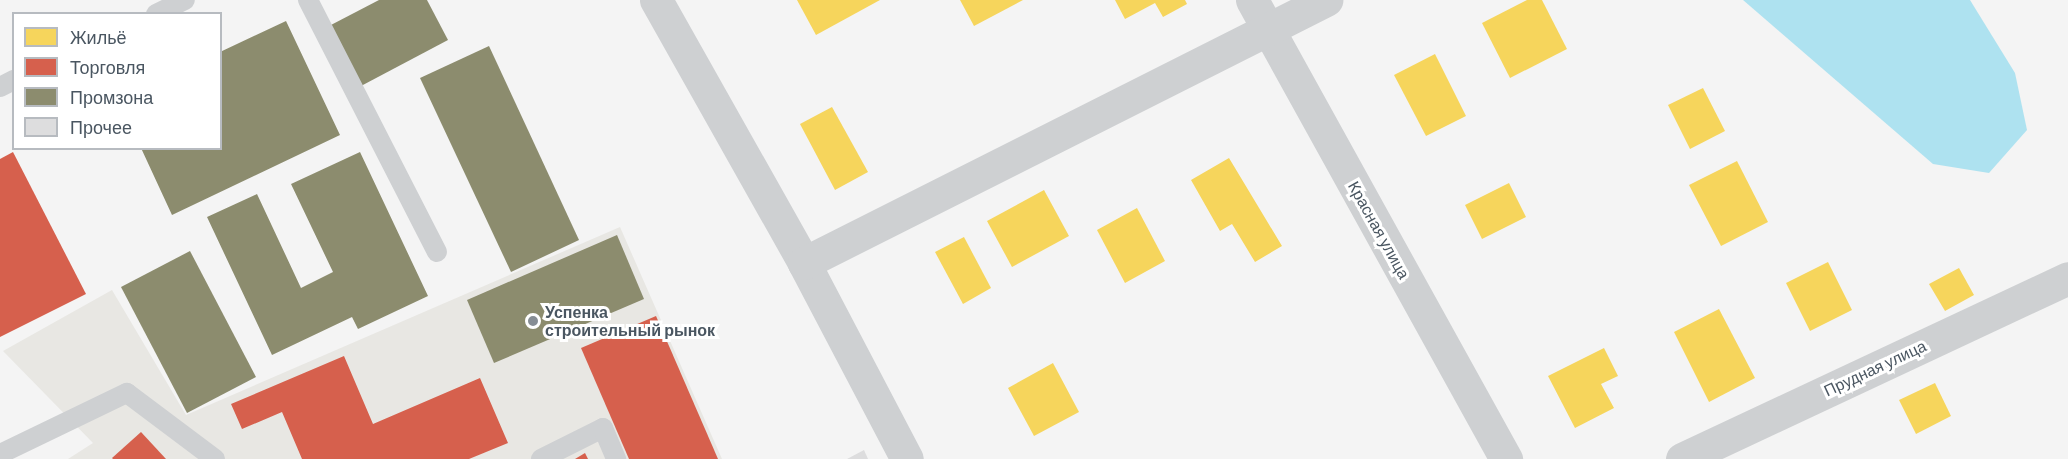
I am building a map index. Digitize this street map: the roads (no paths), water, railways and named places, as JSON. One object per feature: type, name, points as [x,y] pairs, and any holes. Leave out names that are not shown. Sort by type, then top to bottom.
[{"type":"street","points":[[656,0],[804,262],[907,459]]},
{"type":"street","name":"Красная улица","points":[[1252,0],[1506,459]]},
{"type":"street","points":[[804,262],[1326,0]]},
{"type":"street","name":"Прудная улица","points":[[1682,459],[2068,278]]},
{"type":"lane","points":[[160,12],[185,0]]},
{"type":"lane","points":[[308,0],[437,252]]},
{"type":"lane","points":[[0,454],[128,393],[215,459]]},
{"type":"lane","points":[[541,459],[603,428],[616,459]]},
{"type":"water","points":[[1743,0],[1970,0],[2015,73],[2027,130],[1989,173],[1933,164]]},
{"type":"place","name":"Успенка строительный рынок","points":[[533,321]]}]
